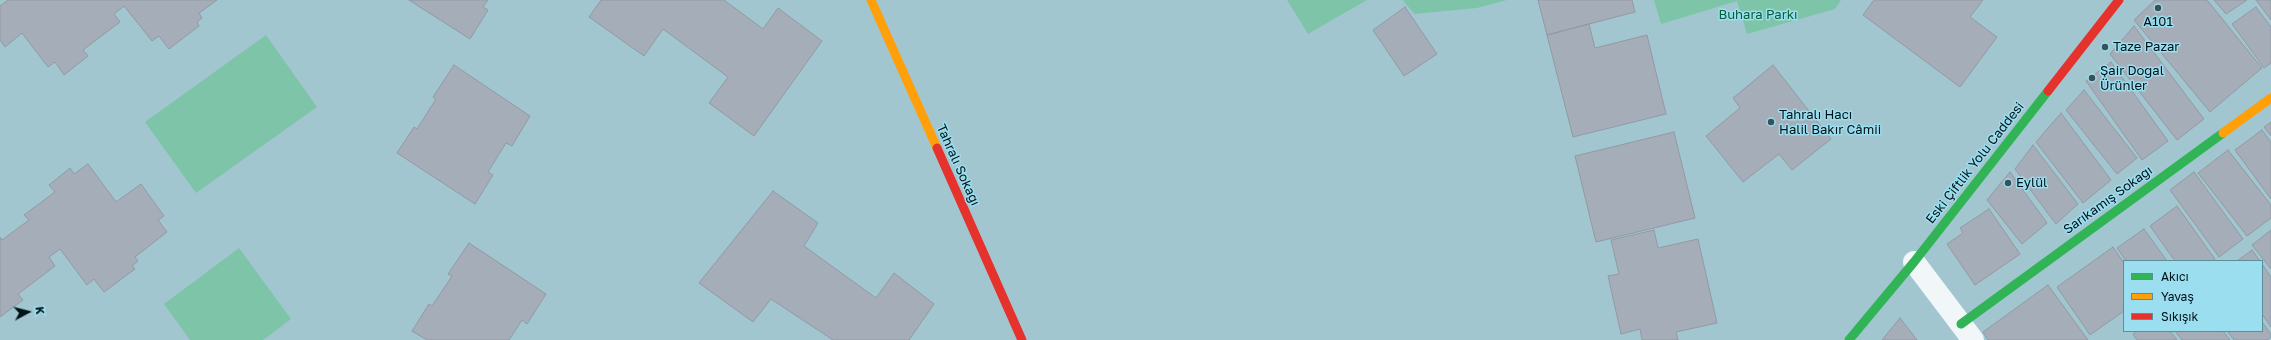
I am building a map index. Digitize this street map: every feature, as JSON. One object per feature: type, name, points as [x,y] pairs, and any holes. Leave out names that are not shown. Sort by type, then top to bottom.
[{"type":"street","name":"Tahralı Sokağı","points":[[871,0],[1022,340]]},
{"type":"street","name":"Eski Çiftlik Yolu Caddesi","points":[[1849,340],[1914,262],[2119,0]]},
{"type":"street","name":"Sarıkamış Sokağı","points":[[1967,332],[2271,98]]},
{"type":"street","points":[[1914,262],[1967,332]]},
{"type":"green space","points":[[1287,0],[1367,0],[1308,34]]},
{"type":"green space","points":[[1403,0],[1507,0],[1477,8],[1414,14]]},
{"type":"green space","name":"Buhara Parkı","points":[[1654,0],[1841,0],[1835,9],[1747,34],[1737,1],[1661,24]]},
{"type":"green space","points":[[266,35],[317,107],[196,193],[145,122]]},
{"type":"green space","points":[[239,248],[291,319],[263,340],[190,340],[164,304]]},
{"type":"building","points":[[8,0],[217,0],[199,13],[202,18],[197,22],[199,26],[169,49],[159,36],[152,41],[124,6],[114,14],[120,22],[83,50],[88,56],[64,75],[55,62],[48,67],[22,33],[5,47],[0,40],[0,6]]},
{"type":"building","points":[[409,0],[488,0],[483,7],[488,10],[470,39]]},
{"type":"building","points":[[601,0],[724,0],[763,29],[778,8],[822,41],[754,136],[709,103],[728,77],[663,29],[644,56],[589,17]]},
{"type":"building","points":[[1538,0],[1632,0],[1635,12],[1547,35]]},
{"type":"building","points":[[1874,0],[1983,0],[1970,17],[1997,37],[1960,87],[1863,15]]},
{"type":"building","points":[[2155,0],[2207,0],[2262,68],[2210,112],[2134,20]]},
{"type":"building","points":[[2214,0],[2247,0],[2226,14]]},
{"type":"building","points":[[2256,0],[2271,0],[2271,20]]},
{"type":"building","points":[[1405,7],[1437,54],[1404,76],[1373,30]]},
{"type":"building","points":[[2256,7],[2271,27],[2271,63],[2264,68],[2232,24]]},
{"type":"building","points":[[1589,24],[1595,48],[1647,35],[1666,114],[1573,137],[1547,35]]},
{"type":"building","points":[[2134,26],[2204,119],[2177,140],[2110,54]]},
{"type":"building","points":[[2111,62],[2168,141],[2142,160],[2086,81]]},
{"type":"building","points":[[454,65],[530,116],[512,146],[506,143],[488,172],[493,175],[475,204],[397,153],[414,127],[417,129],[436,99],[433,97]]},
{"type":"building","name":"Tahralı Hacı Halil Bakır Câmii","points":[[1773,65],[1831,139],[1792,170],[1779,154],[1743,182],[1706,136],[1740,108],[1733,98]]},
{"type":"building","points":[[2084,90],[2137,158],[2117,174],[2066,110]]},
{"type":"building","points":[[2061,113],[2111,180],[2083,203],[2036,142]]},
{"type":"building","points":[[2271,122],[2271,136],[2264,127]]},
{"type":"building","points":[[2262,130],[2271,142],[2271,199],[2235,150]]},
{"type":"building","points":[[1674,132],[1695,218],[1596,242],[1575,156]]},
{"type":"building","points":[[2033,145],[2078,204],[2056,224],[2015,169]]},
{"type":"building","points":[[2228,150],[2271,205],[2271,218],[2247,236],[2198,173]]},
{"type":"building","points":[[88,164],[116,202],[141,184],[164,216],[158,220],[167,232],[135,257],[138,261],[132,266],[135,269],[104,292],[94,279],[87,285],[60,249],[49,257],[55,266],[18,294],[23,300],[0,317],[0,237],[2,240],[29,220],[24,215],[55,192],[49,185],[70,168],[74,174]]},
{"type":"building","points":[[2010,172],[2047,223],[2022,244],[1987,200]]},
{"type":"building","points":[[2194,172],[2243,239],[2219,257],[2170,190]]},
{"type":"building","points":[[773,191],[818,223],[804,246],[876,298],[894,273],[934,304],[909,340],[833,340],[771,299],[753,322],[699,283]]},
{"type":"building","points":[[2177,206],[2215,259],[2174,260],[2150,226]]},
{"type":"building","points":[[1989,209],[2020,254],[1975,285],[1947,244],[1963,233],[1960,228]]},
{"type":"building","points":[[2144,229],[2166,260],[2125,260],[2117,248]]},
{"type":"building","points":[[1654,230],[1658,248],[1698,239],[1717,323],[1676,332],[1678,340],[1642,340],[1640,329],[1621,334],[1608,276],[1619,274],[1611,240]]},
{"type":"building","points":[[2271,230],[2271,269],[2252,245]]},
{"type":"building","points":[[469,243],[546,294],[527,324],[522,320],[509,340],[427,340],[412,331],[429,304],[432,306],[452,276],[448,274]]},
{"type":"building","points":[[2113,247],[2123,262],[2123,312],[2090,335],[2057,287]]},
{"type":"building","points":[[2252,250],[2259,260],[2238,260]]},
{"type":"building","points":[[2263,265],[2271,277],[2271,327],[2263,315]]},
{"type":"building","points":[[2048,285],[2088,340],[1988,340],[1983,332]]},
{"type":"building","points":[[1900,318],[1917,340],[1882,340]]},
{"type":"building","points":[[2263,323],[2271,334],[2271,337],[2267,340],[2234,340],[2228,332],[2263,332]]},
{"type":"building","points":[[2136,332],[2171,332],[2177,340],[2137,340],[2133,334]]},
{"type":"building","points":[[2176,332],[2224,332],[2230,340],[2182,340]]},
{"type":"traffic: fast","points":[[1849,340],[1914,262],[2048,91]]},
{"type":"traffic: fast","points":[[1961,324],[2223,133]]},
{"type":"traffic: slow","points":[[871,0],[937,148]]},
{"type":"traffic: slow","points":[[2223,133],[2271,98]]},
{"type":"traffic: jam","points":[[2048,91],[2119,0]]},
{"type":"traffic: jam","points":[[937,148],[1022,340]]},
{"type":"place","name":"A101","points":[[2158,8]]},
{"type":"place","name":"Taze Pazar","points":[[2105,47]]},
{"type":"place","name":"Şair Doğal Ürünler","points":[[2092,78]]},
{"type":"place","name":"Tahralı Hacı Halil Bakır Câmii","points":[[1771,122]]},
{"type":"place","name":"Eylül","points":[[2008,183]]}]
